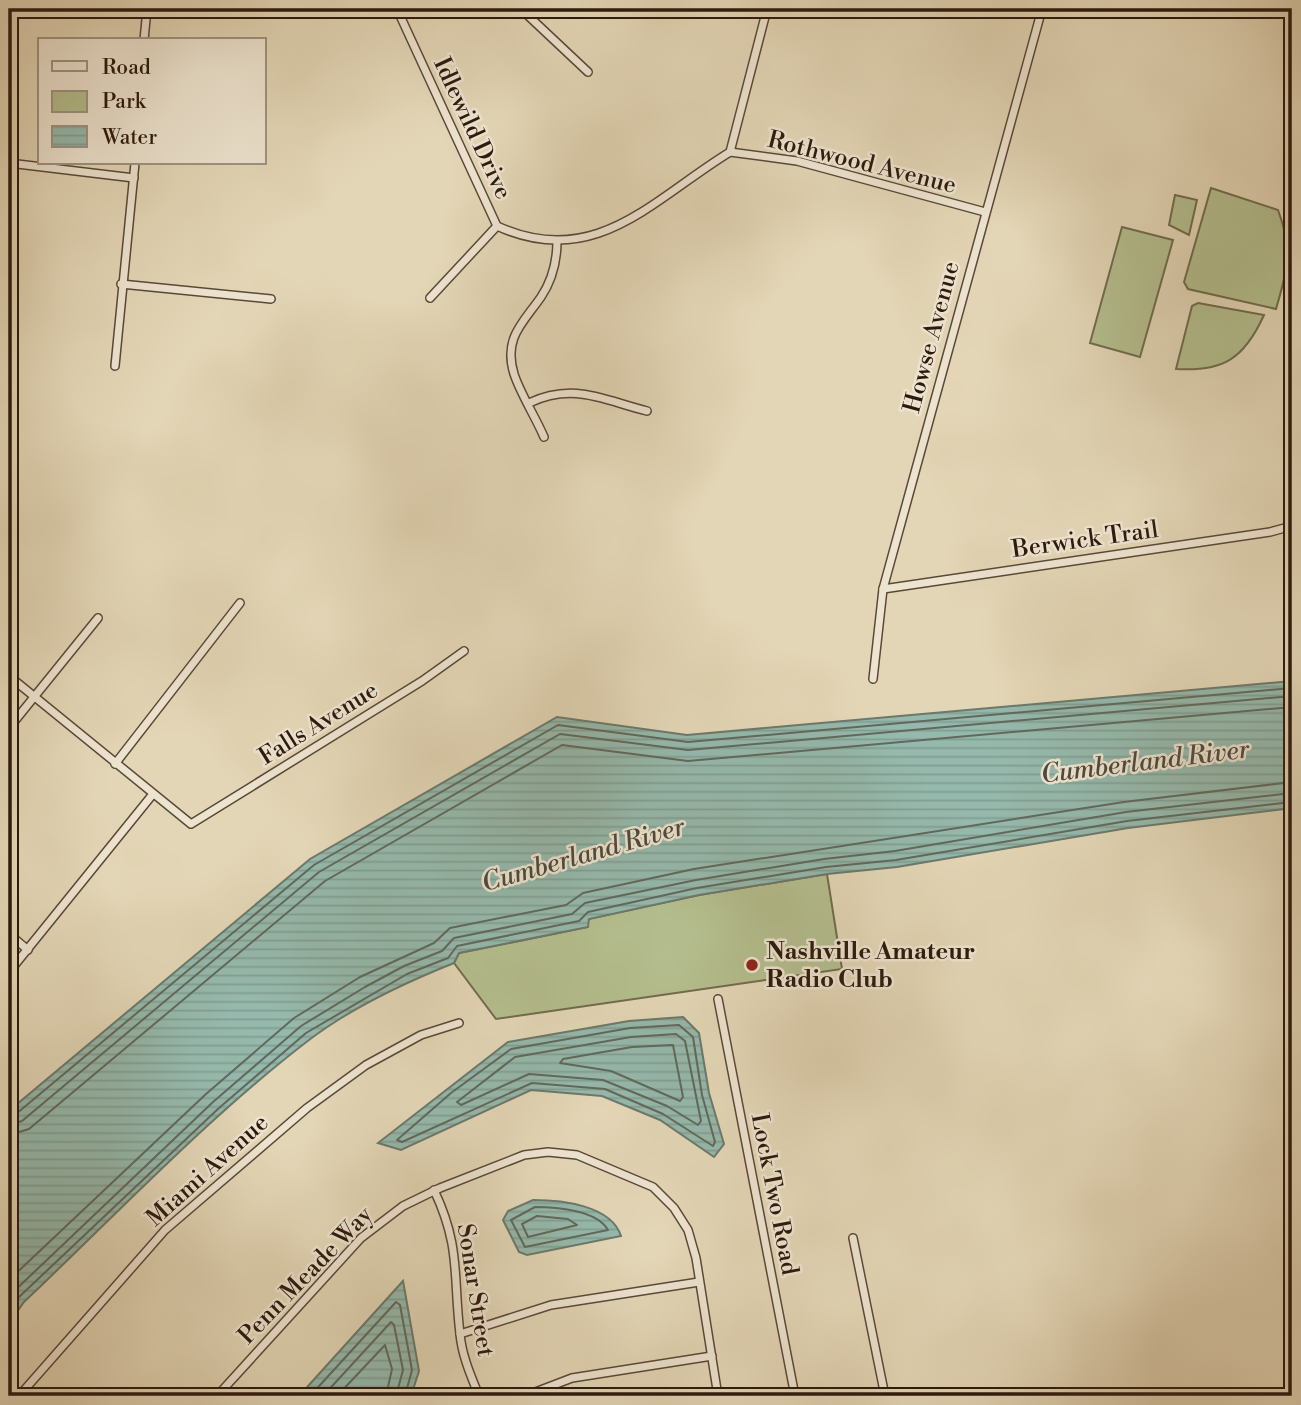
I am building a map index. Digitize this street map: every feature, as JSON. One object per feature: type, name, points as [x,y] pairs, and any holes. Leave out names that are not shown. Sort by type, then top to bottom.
[{"type":"street","points":[[144,38],[147,9]]},
{"type":"street","name":"Idlewild Drive","points":[[397,9],[496,226],[518,236],[557,240],[601,235],[651,207],[730,152]]},
{"type":"street","points":[[521,9],[588,72]]},
{"type":"street","points":[[730,152],[766,9]]},
{"type":"street","name":"Howse Avenue","points":[[873,679],[883,589],[1042,9]]},
{"type":"street","name":"Rothwood Avenue","points":[[730,152],[797,162],[985,212]]},
{"type":"street","points":[[9,163],[134,178]]},
{"type":"street","points":[[115,366],[135,164]]},
{"type":"street","points":[[430,298],[496,226]]},
{"type":"street","points":[[544,437],[514,374],[511,340],[551,280],[557,258],[557,240]]},
{"type":"street","points":[[121,284],[271,299]]},
{"type":"street","points":[[529,403],[550,394],[575,392],[647,411]]},
{"type":"street","name":"Berwick Trail","points":[[883,589],[1270,532],[1292,526]]},
{"type":"street","points":[[115,764],[240,603]]},
{"type":"street","points":[[9,728],[98,618]]},
{"type":"street","name":"Falls Avenue","points":[[153,794],[190,823],[422,681],[464,651]]},
{"type":"street","points":[[9,676],[153,794],[9,972]]},
{"type":"street","points":[[9,934],[27,950]]},
{"type":"street","name":"Lock Two Road","points":[[718,999],[795,1396]]},
{"type":"street","name":"Miami Avenue","points":[[19,1396],[165,1230],[307,1108],[366,1065],[421,1035],[459,1023]]},
{"type":"street","name":"Penn Meade Way","points":[[217,1396],[361,1238],[384,1219],[434,1190],[524,1155],[548,1152],[577,1155],[653,1187],[674,1208],[688,1230],[718,1396]]},
{"type":"street","name":"Sonar Street","points":[[434,1190],[455,1246],[460,1334],[464,1358],[479,1396]]},
{"type":"street","points":[[853,1238],[885,1396]]},
{"type":"street","points":[[460,1334],[551,1305],[699,1282]]},
{"type":"street","points":[[524,1396],[572,1378],[712,1356]]},
{"type":"green space","points":[[1211,188],[1278,210],[1286,237],[1287,259],[1276,309],[1188,289],[1184,282]]},
{"type":"green space","points":[[1175,195],[1197,200],[1189,235],[1169,225]]},
{"type":"green space","points":[[1122,227],[1173,240],[1140,357],[1090,343]]},
{"type":"green space","points":[[1198,303],[1264,315],[1248,342],[1230,360],[1207,368],[1176,369],[1192,306]]},
{"type":"green space","points":[[827,874],[842,969],[496,1019],[454,963],[459,953],[588,927],[588,919],[699,895]]},
{"type":"water","name":"Cumberland River","points":[[1292,681],[1292,808],[1128,828],[897,867],[827,874],[699,895],[589,919],[588,927],[459,953],[454,963],[397,987],[343,1017],[271,1070],[163,1167],[24,1302],[9,1323],[10,1110],[310,859],[557,717],[687,735]]},
{"type":"water","points":[[683,1017],[699,1033],[709,1093],[724,1144],[714,1157],[660,1120],[602,1096],[531,1090],[401,1150],[378,1143],[508,1042],[629,1021]]},
{"type":"water","points":[[533,1200],[584,1206],[607,1217],[621,1236],[527,1255],[519,1252],[503,1220],[508,1211]]},
{"type":"water","points":[[403,1281],[419,1371],[411,1396],[299,1396]]},
{"type":"place","name":"Nashville Amateur Radio Club","points":[[752,965]]}]
